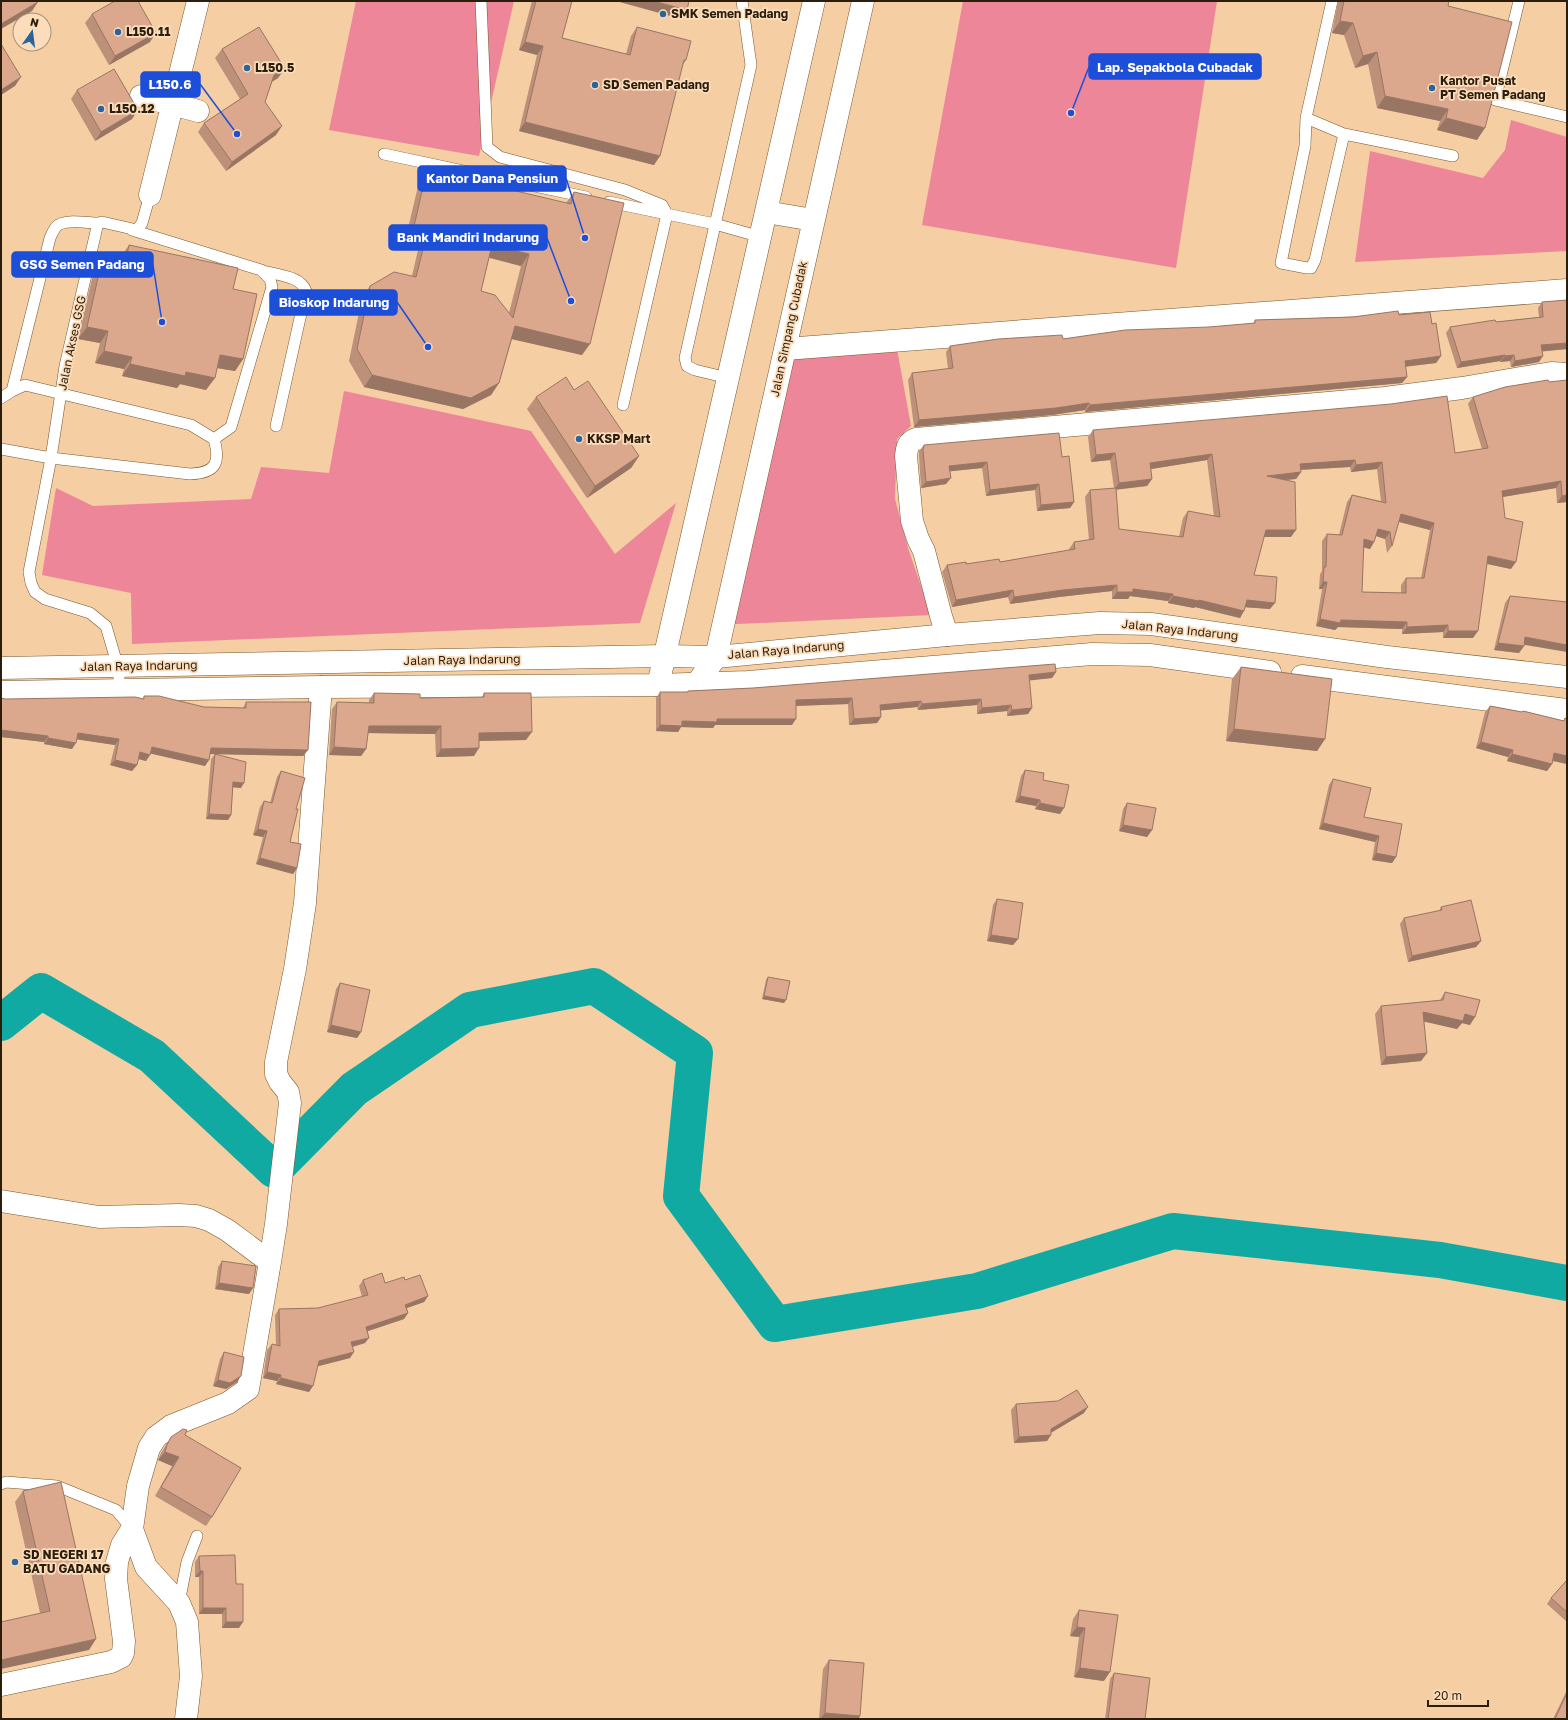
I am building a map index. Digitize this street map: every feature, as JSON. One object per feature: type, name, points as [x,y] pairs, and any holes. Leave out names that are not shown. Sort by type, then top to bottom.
[{"type":"main road","points":[[150,195],[198,1]]},
{"type":"main road","points":[[658,685],[814,1]]},
{"type":"main road","name":"Jalan Simpang Cubadak","points":[[716,657],[863,1]]},
{"type":"main road","points":[[141,96],[198,111]]},
{"type":"main road","points":[[766,212],[813,220]]},
{"type":"main road","points":[[785,349],[1567,290]]},
{"type":"main road","points":[[947,635],[940,616],[924,551],[912,521],[906,456],[910,441],[916,439],[1385,398],[1462,388],[1551,373],[1567,374]]},
{"type":"main road","name":"Jalan Raya Indarung","points":[[1,668],[665,656],[716,657],[1100,622],[1144,624],[1387,657],[1567,677]]},
{"type":"main road","name":"Jalan Raya Indarung","points":[[1,692],[120,689],[658,685],[748,682],[1092,654],[1125,654],[1150,655],[1383,687],[1567,710]]},
{"type":"main road","points":[[698,683],[716,657]]},
{"type":"main road","points":[[1383,687],[1387,657]]},
{"type":"main road","points":[[1,1685],[112,1662],[121,1657],[124,1641],[116,1579],[117,1562],[122,1545],[132,1529],[138,1486],[143,1464],[149,1448],[156,1437],[171,1426],[228,1403],[248,1389],[276,1224],[290,1103],[288,1092],[276,1074],[276,1062],[295,968],[305,903],[321,687]]},
{"type":"main road","points":[[1,1201],[99,1217],[196,1216],[209,1220],[227,1230],[270,1262]]},
{"type":"main road","points":[[132,1529],[146,1567],[179,1604],[187,1622],[191,1676],[186,1719]]},
{"type":"lane","points":[[481,1],[487,147],[500,157],[625,190],[662,205],[667,214],[623,405]]},
{"type":"lane","points":[[728,378],[695,370],[687,366],[685,358],[750,65],[742,1]]},
{"type":"lane","points":[[1332,1],[1306,118],[1305,146],[1281,263],[1311,268],[1315,260],[1344,134]]},
{"type":"lane","points":[[1519,1],[1495,100],[1567,117]]},
{"type":"lane","points":[[1306,118],[1344,134],[1453,156]]},
{"type":"lane","points":[[384,154],[715,224],[761,237]]},
{"type":"lane","points":[[132,230],[137,230],[142,224],[150,195]]},
{"type":"lane","points":[[12,391],[50,238],[54,230],[58,225],[66,222],[99,223],[132,230],[300,281],[306,291],[276,426]]},
{"type":"lane","name":"Jalan Akses GSG","points":[[99,223],[65,366],[51,458],[29,572],[31,583],[35,592],[45,599],[90,613],[106,626],[118,667],[120,689]]},
{"type":"lane","points":[[214,439],[231,427],[272,287],[270,279],[261,270]]},
{"type":"lane","points":[[1,398],[25,385],[61,392],[190,425],[214,439],[217,450],[216,462],[211,470],[205,473],[190,474],[51,458],[1,449]]},
{"type":"lane","points":[[1,1484],[6,1482],[57,1486],[116,1510],[132,1529]]},
{"type":"lane","points":[[179,1604],[187,1562],[197,1536]]},
{"type":"shaded area","points":[[356,1],[514,1],[479,156],[329,130]]},
{"type":"shaded area","points":[[963,1],[1217,1],[1176,268],[922,225]]},
{"type":"shaded area","points":[[1511,120],[1567,137],[1567,251],[1355,262],[1370,151],[1483,178],[1505,150]]},
{"type":"shaded area","points":[[897,349],[911,426],[897,439],[895,499],[908,548],[931,615],[718,625],[780,356]]},
{"type":"shaded area","points":[[344,391],[531,431],[615,554],[676,503],[640,623],[132,644],[131,593],[42,575],[56,488],[93,506],[251,499],[261,467],[329,473]]},
{"type":"building","points":[[1,1],[38,1],[21,12],[12,12],[12,17],[1,24]]},
{"type":"building","name":"L150.11","points":[[115,1],[138,1],[156,33],[115,56],[92,14]]},
{"type":"building","points":[[536,1],[572,1],[562,38],[630,55],[637,27],[691,41],[686,60],[684,60],[660,156],[525,122],[543,46],[525,42]]},
{"type":"building","points":[[653,1],[689,1],[687,10]]},
{"type":"building","name":"Kantor Pusat PT Semen Padang","points":[[1344,1],[1449,1],[1448,6],[1512,22],[1485,128],[1446,118],[1448,109],[1385,96],[1377,52],[1363,56],[1353,23],[1340,21]]},
{"type":"building","points":[[259,27],[285,69],[274,75],[265,102],[282,126],[232,162],[204,123],[248,94],[222,49]]},
{"type":"building","points":[[1,44],[21,77],[1,90]]},
{"type":"building","name":"L150.12","points":[[114,69],[138,110],[101,132],[77,90]]},
{"type":"building","points":[[427,170],[571,204],[574,192],[624,203],[590,344],[515,326],[499,383],[471,398],[372,375],[357,349],[370,286],[394,272],[416,277],[428,229],[414,226]],"holes":[[[492,245],[529,254],[513,318],[495,295],[481,291]]]},
{"type":"building","points":[[129,245],[238,268],[233,289],[257,294],[243,359],[220,355],[215,378],[186,372],[185,376],[130,364],[132,357],[104,351],[108,331],[87,327],[103,255],[126,259]]},
{"type":"building","points":[[1567,300],[1567,343],[1541,345],[1543,356],[1515,361],[1514,355],[1505,355],[1461,362],[1450,327],[1495,320],[1496,322],[1543,317],[1542,302]]},
{"type":"building","points":[[1398,311],[1399,315],[1430,312],[1432,324],[1436,323],[1441,356],[1405,361],[1407,377],[1090,405],[1089,403],[1056,408],[919,420],[912,373],[953,368],[950,346],[998,339],[1062,335],[1063,339],[1125,330],[1209,327],[1255,323],[1255,320],[1353,317]]},
{"type":"building","name":"KKSP Mart","points":[[566,377],[574,390],[588,381],[639,456],[595,486],[536,397]]},
{"type":"building","points":[[1548,380],[1549,382],[1567,380],[1567,495],[1562,496],[1561,481],[1502,491],[1505,518],[1523,522],[1516,562],[1488,556],[1478,631],[1448,631],[1448,625],[1407,627],[1407,622],[1341,620],[1340,623],[1320,619],[1327,582],[1323,582],[1324,567],[1326,567],[1327,534],[1342,535],[1352,495],[1386,503],[1382,462],[1356,465],[1355,460],[1300,464],[1301,472],[1267,476],[1295,482],[1296,530],[1266,530],[1254,575],[1277,577],[1275,603],[1247,600],[1244,611],[1199,600],[1173,596],[1173,594],[1133,589],[1133,592],[1117,592],[1117,585],[1063,590],[1014,597],[1013,590],[956,600],[947,565],[999,559],[1000,562],[1075,549],[1074,542],[1094,539],[1090,490],[1116,488],[1119,529],[1183,537],[1188,511],[1220,517],[1212,454],[1150,463],[1152,479],[1119,483],[1115,453],[1096,455],[1093,430],[1391,404],[1447,396],[1455,453],[1488,448],[1473,397],[1505,387]],"holes":[[[1401,514],[1434,523],[1424,578],[1406,578],[1406,593],[1362,592],[1364,539],[1374,542],[1378,529],[1390,532],[1392,546]]]},
{"type":"building","points":[[1059,433],[1062,457],[1069,456],[1074,502],[1041,505],[1039,484],[990,490],[987,462],[949,466],[951,478],[926,482],[923,450],[924,445]]},
{"type":"building","points":[[1510,596],[1567,602],[1567,645],[1525,637],[1524,646],[1498,643]]},
{"type":"building","points":[[1055,664],[1056,672],[1029,675],[1032,708],[1012,710],[1011,705],[982,708],[981,699],[922,704],[921,701],[880,705],[881,717],[854,719],[852,698],[796,700],[796,719],[717,719],[717,722],[682,721],[682,726],[660,725],[660,692],[688,692],[753,688]]},
{"type":"building","points":[[1241,667],[1332,679],[1325,739],[1234,729]]},
{"type":"building","points":[[374,693],[420,694],[420,698],[484,697],[484,693],[531,693],[532,732],[479,733],[479,748],[441,749],[441,726],[369,726],[366,749],[334,747],[337,702],[374,703]]},
{"type":"building","points":[[144,696],[159,696],[204,707],[246,708],[246,702],[311,702],[308,750],[211,748],[209,760],[152,747],[150,755],[140,752],[137,765],[115,760],[119,739],[78,733],[76,743],[48,738],[48,736],[1,730],[1,698],[135,697],[144,699]]},
{"type":"building","points":[[1490,706],[1523,711],[1564,721],[1565,718],[1567,719],[1567,756],[1554,753],[1552,764],[1512,754],[1513,750],[1481,742]]},
{"type":"building","points":[[215,754],[246,762],[244,783],[233,782],[231,815],[209,814]]},
{"type":"building","points":[[1025,770],[1044,773],[1043,780],[1069,785],[1064,808],[1040,803],[1040,800],[1020,796]]},
{"type":"building","points":[[281,771],[305,778],[296,809],[298,809],[290,842],[301,844],[297,868],[260,858],[267,831],[258,829],[264,801],[272,803]]},
{"type":"building","points":[[1333,779],[1371,788],[1364,817],[1402,824],[1396,857],[1376,853],[1379,836],[1323,823]]},
{"type":"building","points":[[1127,803],[1156,808],[1152,830],[1123,825]]},
{"type":"building","points":[[997,899],[1023,903],[1018,939],[991,935]]},
{"type":"building","points":[[1471,900],[1481,941],[1412,956],[1404,918],[1442,910],[1441,907]]},
{"type":"building","points":[[768,977],[790,981],[786,1000],[764,996]]},
{"type":"building","points":[[340,983],[370,990],[361,1032],[331,1025]]},
{"type":"building","points":[[1445,992],[1480,1000],[1475,1017],[1465,1014],[1463,1021],[1423,1012],[1427,1053],[1386,1057],[1381,1006],[1443,1000]]},
{"type":"building","points":[[222,1261],[256,1266],[253,1288],[219,1283]]},
{"type":"building","points":[[382,1273],[385,1283],[404,1277],[405,1280],[420,1275],[428,1296],[405,1305],[408,1313],[366,1327],[369,1338],[351,1342],[354,1352],[319,1361],[313,1386],[281,1378],[281,1375],[267,1372],[272,1344],[280,1346],[279,1309],[318,1308],[368,1295],[363,1280]]},
{"type":"building","points":[[224,1352],[244,1357],[241,1376],[230,1383],[218,1380]]},
{"type":"building","points":[[1077,1390],[1088,1407],[1051,1429],[1051,1435],[1019,1437],[1016,1404],[1058,1401]]},
{"type":"building","points":[[183,1429],[187,1430],[185,1435],[241,1468],[212,1517],[161,1487],[179,1457],[165,1452],[167,1445],[171,1437]]},
{"type":"building","points":[[61,1482],[96,1639],[1,1660],[1,1622],[50,1611],[23,1491]]},
{"type":"building","points":[[235,1555],[236,1584],[243,1584],[243,1622],[226,1622],[226,1608],[203,1608],[203,1571],[200,1571],[199,1556]]},
{"type":"building","points":[[1567,1580],[1567,1612],[1551,1598]]},
{"type":"building","points":[[1079,1610],[1118,1615],[1110,1672],[1080,1668],[1085,1628],[1077,1627]]},
{"type":"building","points":[[829,1660],[864,1663],[860,1716],[825,1713]]},
{"type":"building","points":[[1114,1673],[1150,1678],[1145,1719],[1108,1719]]},
{"type":"building","points":[[1567,1693],[1567,1719],[1555,1719]]},
{"type":"waterway","points":[[1,1023],[41,991],[152,1056],[274,1170],[354,1089],[470,1010],[594,986],[695,1053],[681,1196],[775,1324],[977,1291],[1173,1231],[1440,1260],[1567,1283]]},
{"type":"place","name":"SMK Semen Padang","points":[[663,14]]},
{"type":"place","name":"L150.11","points":[[118,32]]},
{"type":"place","name":"L150.5","points":[[247,68]]},
{"type":"place","name":"SD Semen Padang","points":[[595,85]]},
{"type":"place","name":"Kantor Pusat PT Semen Padang","points":[[1432,88]]},
{"type":"place","name":"L150.12","points":[[101,109]]},
{"type":"place","name":"Lap. Sepakbola Cubadak","points":[[1071,113]]},
{"type":"place","name":"L150.6","points":[[237,134]]},
{"type":"place","name":"Kantor Dana Pensiun","points":[[585,238]]},
{"type":"place","name":"Bank Mandiri Indarung","points":[[571,301]]},
{"type":"place","name":"GSG Semen Padang","points":[[162,322]]},
{"type":"place","name":"Bioskop Indarung","points":[[428,347]]},
{"type":"place","name":"KKSP Mart","points":[[579,439]]},
{"type":"place","name":"SD NEGERI 17 BATU GADANG","points":[[15,1562]]}]
